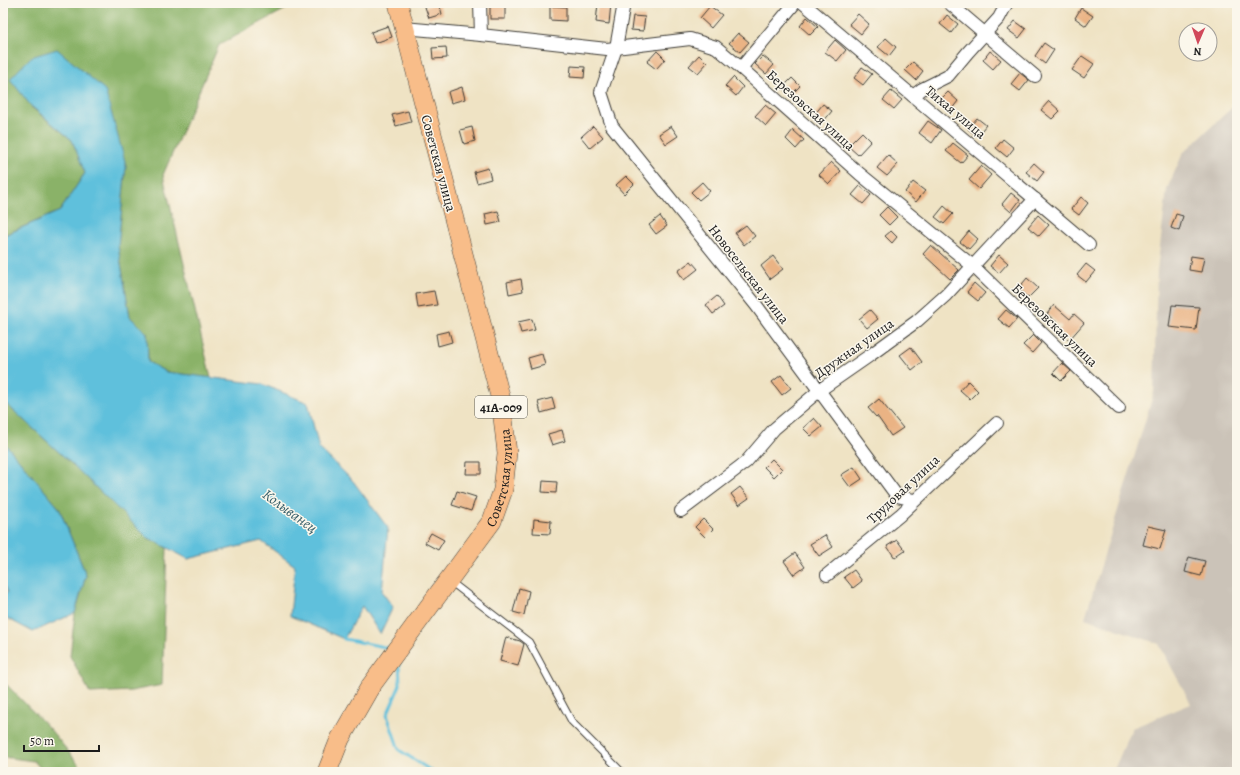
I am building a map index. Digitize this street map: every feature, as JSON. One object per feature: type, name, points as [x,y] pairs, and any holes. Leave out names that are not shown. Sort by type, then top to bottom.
[{"type":"main road","name":"Советская улица","points":[[327,772],[340,739],[370,687],[492,521],[503,490],[507,453],[500,400],[398,3]]},
{"type":"street","points":[[480,3],[481,35]]},
{"type":"street","name":"Новосельская улица","points":[[624,3],[616,48],[601,92],[612,126],[756,306],[898,496],[914,500]]},
{"type":"street","points":[[741,68],[795,3]]},
{"type":"street","name":"Тихая улица","points":[[803,3],[1089,245]]},
{"type":"street","points":[[949,3],[1035,76]]},
{"type":"street","points":[[913,96],[922,89],[948,76],[1000,18],[1007,3]]},
{"type":"street","name":"Березовская улица","points":[[404,28],[607,49],[690,39],[716,47],[860,174],[974,267],[1119,408]]},
{"type":"street","name":"Дружная улица","points":[[681,511],[746,462],[774,429],[820,390],[917,321],[974,267],[1035,199]]},
{"type":"street","name":"Трудовая улица","points":[[826,575],[900,515],[914,500],[997,423]]},
{"type":"lane","points":[[449,581],[528,642],[572,722],[622,772]]},
{"type":"shaded area","points":[[1237,103],[1237,772],[1113,772],[1132,728],[1191,704],[1159,644],[1085,618],[1154,392],[1157,271],[1167,189],[1183,153]]},
{"type":"green space","points":[[3,3],[297,3],[219,45],[163,175],[211,378],[166,372],[148,362],[147,333],[130,317],[118,246],[126,165],[31,107],[72,140],[85,173],[60,211],[3,235]]},
{"type":"green space","points":[[3,401],[72,464],[147,537],[167,548],[162,685],[131,691],[90,693],[70,656],[75,613],[86,575],[59,508],[8,447],[3,445]]},
{"type":"green space","points":[[3,684],[7,685],[49,728],[85,772],[44,772],[34,761],[3,757]]},
{"type":"water","points":[[57,49],[105,90],[126,165],[118,246],[130,317],[147,333],[148,362],[166,372],[262,384],[308,403],[319,448],[353,481],[388,528],[382,592],[393,607],[380,634],[362,606],[344,639],[290,616],[295,566],[261,541],[188,559],[147,537],[72,464],[3,401],[3,235],[60,211],[85,173],[72,140],[31,106],[10,79],[31,57]]},
{"type":"water","points":[[3,445],[8,447],[59,508],[86,575],[75,613],[33,632],[3,616],[3,598],[7,592],[3,583]]},
{"type":"building","points":[[439,3],[442,14],[429,18],[425,7]]},
{"type":"building","points":[[490,3],[505,3],[505,19],[490,19]]},
{"type":"building","points":[[598,3],[611,3],[609,24],[596,22]]},
{"type":"building","points":[[550,6],[566,7],[566,21],[550,20]]},
{"type":"building","points":[[710,6],[722,15],[711,28],[700,18]]},
{"type":"building","points":[[1081,8],[1093,16],[1086,26],[1075,18]]},
{"type":"building","points":[[858,14],[869,24],[861,34],[849,24]]},
{"type":"building","points":[[947,15],[958,24],[951,33],[940,24]]},
{"type":"building","points":[[633,16],[645,17],[643,31],[631,30]]},
{"type":"building","points":[[807,17],[818,27],[810,35],[800,26]]},
{"type":"building","points":[[1015,21],[1026,29],[1019,38],[1008,30]]},
{"type":"building","points":[[388,26],[392,37],[375,43],[371,32]]},
{"type":"building","points":[[738,33],[749,42],[740,52],[729,43]]},
{"type":"building","points":[[886,38],[896,47],[889,56],[878,47]]},
{"type":"building","points":[[835,40],[846,50],[837,61],[825,52]]},
{"type":"building","points":[[1044,43],[1054,50],[1045,64],[1035,56]]},
{"type":"building","points":[[446,47],[447,58],[433,59],[432,48]]},
{"type":"building","points":[[657,51],[665,59],[656,69],[647,62]]},
{"type":"building","points":[[990,51],[1001,60],[993,69],[983,60]]},
{"type":"building","points":[[699,55],[707,63],[698,73],[689,66]]},
{"type":"building","points":[[763,56],[774,65],[766,74],[755,64]]},
{"type":"building","points":[[1082,56],[1094,64],[1084,78],[1072,70]]},
{"type":"building","points":[[913,62],[923,71],[916,80],[905,70]]},
{"type":"building","points":[[571,66],[585,67],[584,78],[570,77]]},
{"type":"building","points":[[862,67],[872,74],[863,85],[854,78]]},
{"type":"building","points":[[1020,73],[1029,80],[1020,91],[1011,84]]},
{"type":"building","points":[[733,77],[743,87],[736,96],[725,86]]},
{"type":"building","points":[[792,78],[800,86],[790,96],[782,88]]},
{"type":"building","points":[[462,87],[465,99],[451,103],[448,92]]},
{"type":"building","points":[[891,91],[902,100],[894,109],[883,100]]},
{"type":"building","points":[[948,92],[958,101],[951,110],[940,100]]},
{"type":"building","points":[[1049,101],[1060,111],[1052,119],[1041,110]]},
{"type":"building","points":[[823,104],[832,111],[823,122],[814,115]]},
{"type":"building","points":[[765,105],[776,114],[766,126],[755,116]]},
{"type":"building","points":[[408,111],[411,122],[396,126],[392,115]]},
{"type":"building","points":[[977,118],[986,125],[977,136],[968,129]]},
{"type":"building","points":[[928,121],[941,130],[932,143],[919,133]]},
{"type":"building","points":[[593,126],[603,137],[590,148],[581,137]]},
{"type":"building","points":[[671,126],[678,136],[666,144],[659,134]]},
{"type":"building","points":[[472,127],[475,141],[464,144],[460,130]]},
{"type":"building","points":[[793,130],[804,140],[796,149],[786,139]]},
{"type":"building","points":[[862,132],[871,141],[858,155],[848,146]]},
{"type":"building","points":[[1003,139],[1014,148],[1007,157],[996,148]]},
{"type":"building","points":[[953,143],[968,155],[961,163],[946,151]]},
{"type":"building","points":[[888,155],[898,164],[887,176],[877,168]]},
{"type":"building","points":[[831,162],[841,171],[829,184],[819,175]]},
{"type":"building","points":[[1034,163],[1044,172],[1037,181],[1026,172]]},
{"type":"building","points":[[981,166],[991,175],[979,189],[969,180]]},
{"type":"building","points":[[488,168],[491,179],[477,183],[474,172]]},
{"type":"building","points":[[626,176],[634,184],[624,194],[616,185]]},
{"type":"building","points":[[702,182],[710,191],[699,200],[691,192]]},
{"type":"building","points":[[913,182],[925,191],[916,202],[905,192]]},
{"type":"building","points":[[860,186],[871,195],[863,204],[852,195]]},
{"type":"building","points":[[1011,193],[1020,200],[1011,212],[1002,204]]},
{"type":"building","points":[[1081,197],[1088,203],[1079,215],[1071,209]]},
{"type":"building","points":[[944,206],[953,214],[944,224],[935,217]]},
{"type":"building","points":[[887,207],[897,217],[889,225],[879,215]]},
{"type":"building","points":[[498,211],[501,222],[487,225],[485,214]]},
{"type":"building","points":[[1176,214],[1183,216],[1179,231],[1171,228]]},
{"type":"building","points":[[1038,215],[1049,225],[1039,236],[1028,227]]},
{"type":"building","points":[[660,216],[667,226],[656,234],[649,225]]},
{"type":"building","points":[[746,225],[755,236],[744,245],[735,233]]},
{"type":"building","points":[[891,231],[897,237],[892,243],[885,236]]},
{"type":"building","points":[[969,231],[978,239],[969,249],[960,242]]},
{"type":"building","points":[[931,245],[959,270],[950,279],[923,254]]},
{"type":"building","points":[[999,255],[1008,263],[999,273],[990,266]]},
{"type":"building","points":[[773,256],[783,269],[770,279],[761,266]]},
{"type":"building","points":[[1191,256],[1204,258],[1201,272],[1189,270]]},
{"type":"building","points":[[691,261],[698,269],[684,280],[678,271]]},
{"type":"building","points":[[1086,264],[1095,271],[1086,282],[1077,275]]},
{"type":"building","points":[[1027,278],[1038,288],[1028,298],[1018,289]]},
{"type":"building","points":[[521,279],[523,291],[509,294],[507,282]]},
{"type":"building","points":[[974,283],[985,293],[978,301],[967,292]]},
{"type":"building","points":[[434,291],[437,305],[418,308],[416,294]]},
{"type":"building","points":[[717,296],[724,306],[713,314],[706,305]]},
{"type":"building","points":[[1054,305],[1070,319],[1074,314],[1084,323],[1069,340],[1059,330],[1062,327],[1047,314]]},
{"type":"building","points":[[1172,305],[1199,307],[1196,330],[1169,327]]},
{"type":"building","points":[[870,310],[878,319],[867,328],[859,319]]},
{"type":"building","points":[[1006,310],[1017,319],[1009,328],[998,319]]},
{"type":"building","points":[[532,319],[535,330],[521,333],[518,322]]},
{"type":"building","points":[[449,331],[452,342],[438,346],[436,334]]},
{"type":"building","points":[[1033,335],[1041,343],[1032,353],[1023,345]]},
{"type":"building","points":[[911,347],[922,362],[912,370],[900,355]]},
{"type":"building","points":[[542,354],[545,365],[531,369],[528,358]]},
{"type":"building","points":[[1062,363],[1071,371],[1061,381],[1053,373]]},
{"type":"building","points":[[781,375],[791,388],[782,395],[772,382]]},
{"type":"building","points":[[968,381],[978,391],[970,399],[960,390]]},
{"type":"building","points":[[552,398],[555,409],[541,413],[538,402]]},
{"type":"building","points":[[879,399],[903,428],[891,436],[877,416],[876,417],[868,408]]},
{"type":"building","points":[[814,418],[822,427],[811,436],[803,428]]},
{"type":"building","points":[[562,430],[565,441],[552,445],[548,434]]},
{"type":"building","points":[[772,459],[782,469],[774,477],[764,467]]},
{"type":"building","points":[[467,462],[481,462],[481,474],[466,474]]},
{"type":"building","points":[[854,467],[862,479],[850,487],[841,475]]},
{"type":"building","points":[[543,481],[557,482],[556,493],[542,492]]},
{"type":"building","points":[[740,487],[749,498],[739,505],[731,494]]},
{"type":"building","points":[[457,491],[476,497],[471,511],[452,505]]},
{"type":"building","points":[[534,519],[551,521],[550,534],[533,533]]},
{"type":"building","points":[[703,519],[713,529],[705,537],[695,527]]},
{"type":"building","points":[[1148,526],[1166,530],[1160,549],[1143,545]]},
{"type":"building","points":[[431,533],[444,540],[438,550],[425,543]]},
{"type":"building","points":[[825,535],[833,547],[819,556],[810,544]]},
{"type":"building","points":[[897,540],[905,551],[895,558],[887,546]]},
{"type":"building","points":[[795,553],[805,567],[794,575],[784,561]]},
{"type":"building","points":[[1189,557],[1205,561],[1201,576],[1185,572]]},
{"type":"building","points":[[854,570],[862,581],[853,588],[844,577]]},
{"type":"building","points":[[519,588],[529,591],[524,615],[513,612]]},
{"type":"building","points":[[506,637],[520,641],[524,644],[518,666],[500,661]]},
{"type":"waterway","name":"Колыванец","points":[[344,636],[344,639],[390,648]]},
{"type":"waterway","name":"Колыванец","points":[[399,661],[400,685],[387,715],[399,750],[433,772]]}]
